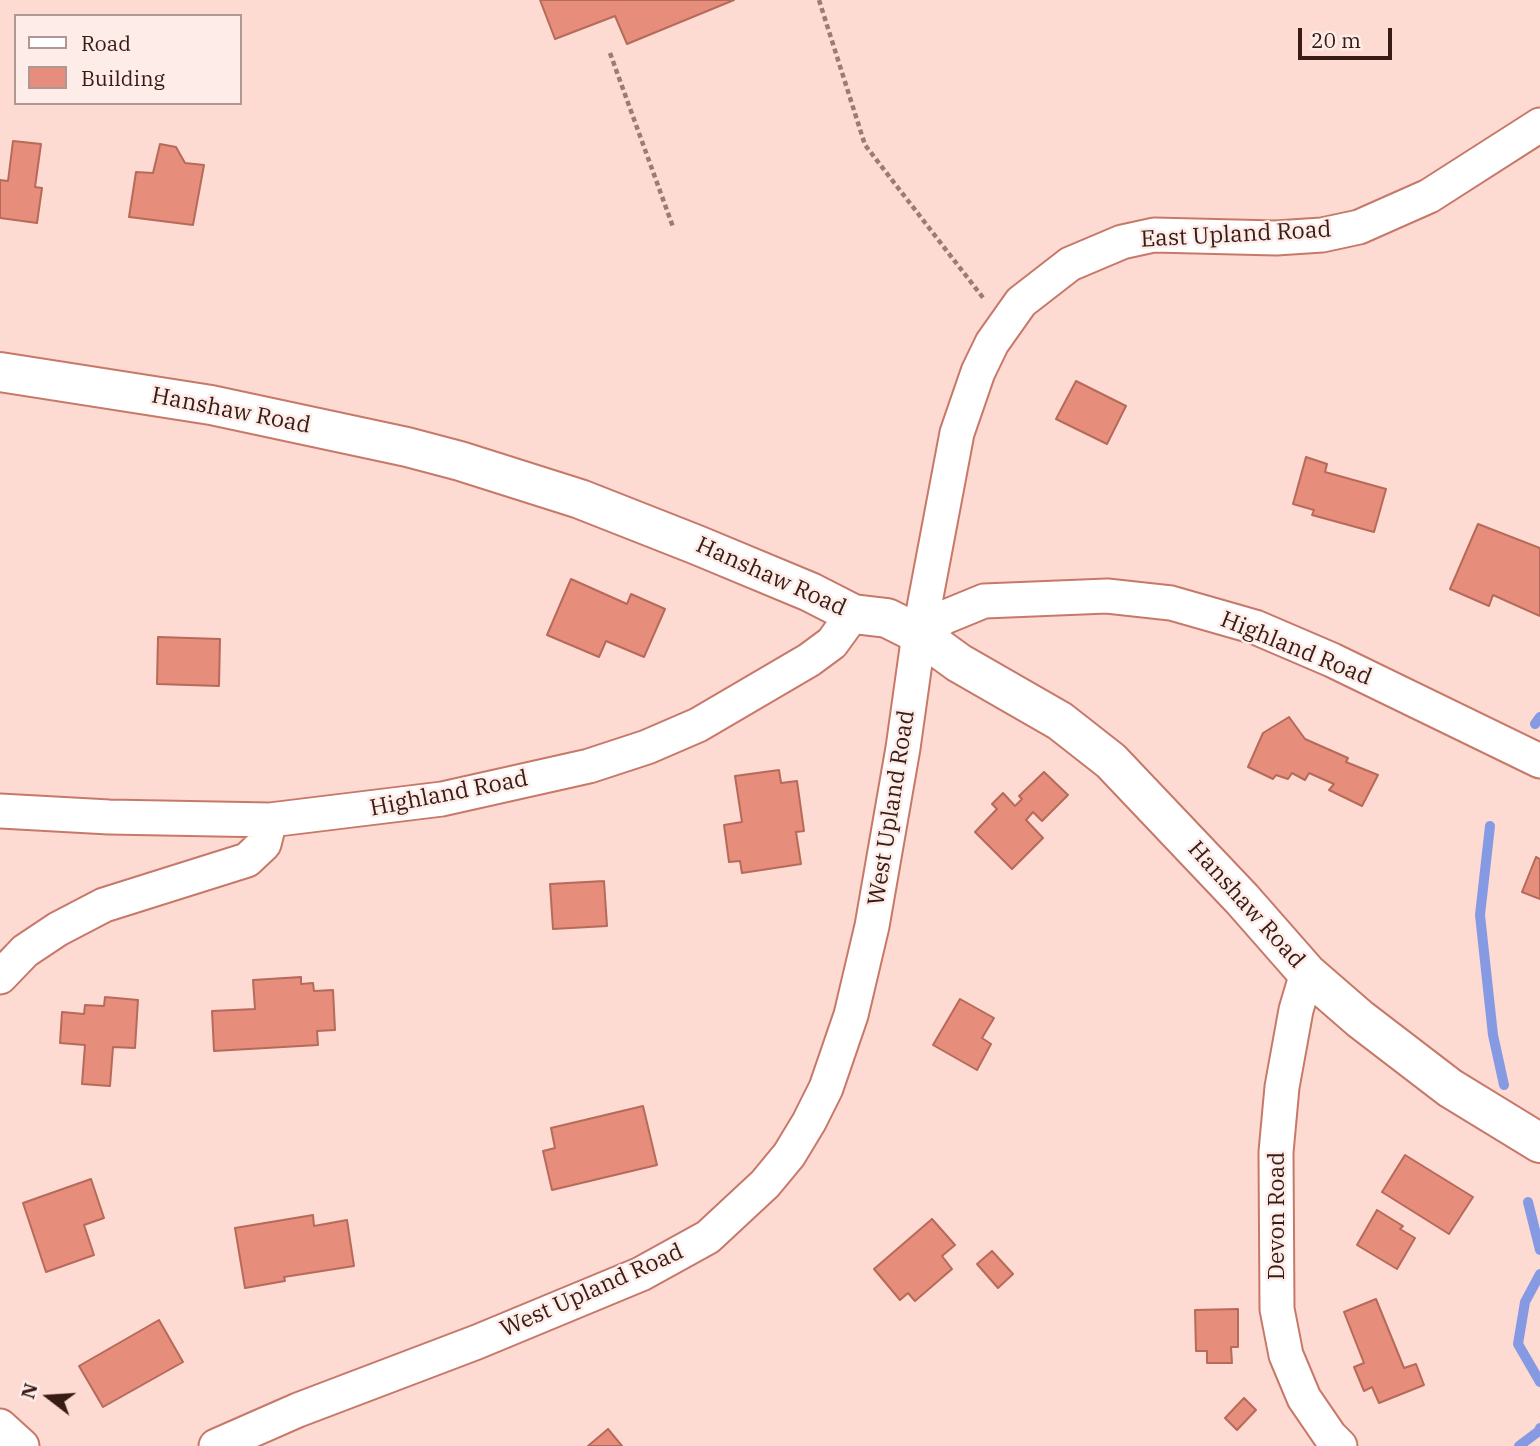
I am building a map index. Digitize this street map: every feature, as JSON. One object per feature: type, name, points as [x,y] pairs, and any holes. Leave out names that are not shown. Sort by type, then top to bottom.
[{"type":"street","name":"East Upland Road","points":[[919,634],[957,433],[992,343],[1021,302],[1070,264],[1122,242],[1154,235],[1276,238],[1322,235],[1359,227],[1429,196],[1540,125]]},
{"type":"street","name":"Hanshaw Road","points":[[0,372],[211,405],[460,461],[580,499],[810,592],[853,614],[887,618],[919,634],[959,663],[1060,721],[1111,761],[1233,889],[1307,972],[1360,1019],[1450,1088],[1540,1143]]},
{"type":"street","name":"Highland Road","points":[[919,634],[945,617],[984,601],[1107,596],[1171,603],[1255,627],[1332,660],[1540,761]]},
{"type":"street","name":"Highland Road","points":[[0,811],[109,817],[270,820],[442,799],[589,766],[647,747],[698,725],[809,660],[832,643],[853,614]]},
{"type":"street","name":"West Upland Road","points":[[216,1446],[298,1410],[477,1342],[641,1274],[708,1237],[765,1184],[789,1155],[809,1122],[826,1088],[851,1015],[872,926],[903,748],[919,634]]},
{"type":"street","points":[[0,977],[25,951],[58,929],[104,905],[247,860],[264,844],[270,820]]},
{"type":"street","name":"Devon Road","points":[[1307,972],[1296,1010],[1282,1087],[1276,1152],[1277,1309],[1286,1355],[1304,1398],[1340,1446]]},
{"type":"street","points":[[0,1426],[22,1446]]},
{"type":"path","points":[[819,0],[865,145],[984,299]]},
{"type":"path","points":[[610,54],[673,227]]},
{"type":"building","points":[[540,0],[734,0],[627,44],[615,16],[555,39]]},
{"type":"building","points":[[13,141],[41,144],[35,187],[42,188],[37,223],[0,218],[0,180],[8,181]]},
{"type":"building","points":[[160,144],[176,147],[185,163],[204,165],[193,225],[129,217],[136,172],[153,173]]},
{"type":"building","points":[[1076,381],[1126,406],[1107,444],[1056,419]]},
{"type":"building","points":[[1306,457],[1327,464],[1325,472],[1386,489],[1374,532],[1312,515],[1314,510],[1293,504]]},
{"type":"building","points":[[1478,524],[1540,548],[1540,616],[1493,595],[1489,606],[1450,589]]},
{"type":"building","points":[[571,579],[627,604],[631,594],[665,609],[644,657],[606,641],[599,657],[547,635]]},
{"type":"building","points":[[158,637],[220,639],[219,686],[157,684]]},
{"type":"building","points":[[1289,717],[1305,739],[1348,758],[1346,762],[1378,775],[1362,806],[1329,790],[1334,784],[1309,773],[1305,780],[1292,773],[1288,779],[1276,775],[1273,779],[1248,767],[1263,733]]},
{"type":"building","points":[[779,770],[781,783],[797,781],[804,831],[796,832],[801,864],[742,873],[740,861],[729,862],[724,825],[742,822],[735,776]]},
{"type":"building","points":[[1044,772],[1068,795],[1042,821],[1033,812],[1026,820],[1043,838],[1012,869],[975,832],[997,809],[992,804],[1003,793],[1015,806],[1022,799],[1019,796]]},
{"type":"building","points":[[1536,857],[1540,859],[1540,899],[1522,892]]},
{"type":"building","points":[[604,881],[607,926],[553,929],[550,884]]},
{"type":"building","points":[[301,977],[301,984],[313,983],[314,991],[333,990],[335,1030],[317,1031],[318,1045],[214,1051],[212,1011],[255,1009],[253,980]]},
{"type":"building","points":[[105,997],[138,1000],[135,1048],[113,1047],[110,1086],[82,1084],[85,1045],[60,1043],[62,1012],[84,1014],[85,1005],[104,1006]]},
{"type":"building","points":[[960,999],[994,1018],[982,1038],[991,1044],[977,1070],[933,1045]]},
{"type":"building","points":[[643,1106],[657,1165],[552,1190],[543,1151],[555,1148],[551,1128]]},
{"type":"building","points":[[1405,1155],[1473,1197],[1449,1234],[1382,1192]]},
{"type":"building","points":[[91,1179],[104,1218],[84,1225],[94,1255],[46,1272],[23,1203]]},
{"type":"building","points":[[1377,1210],[1403,1226],[1400,1229],[1415,1238],[1397,1269],[1357,1245]]},
{"type":"building","points":[[313,1215],[314,1226],[347,1220],[354,1266],[284,1277],[285,1281],[245,1288],[235,1228]]},
{"type":"building","points":[[932,1219],[955,1245],[942,1256],[952,1269],[915,1301],[908,1293],[900,1300],[874,1269]]},
{"type":"building","points":[[992,1251],[1013,1274],[998,1288],[977,1264]]},
{"type":"building","points":[[1376,1299],[1404,1368],[1416,1364],[1424,1385],[1379,1403],[1372,1387],[1364,1391],[1354,1367],[1364,1363],[1344,1312]]},
{"type":"building","points":[[1238,1309],[1238,1347],[1231,1347],[1232,1363],[1207,1363],[1207,1351],[1196,1351],[1195,1310]]},
{"type":"building","points":[[159,1320],[183,1362],[103,1407],[79,1366]]},
{"type":"building","points":[[1244,1398],[1256,1410],[1237,1430],[1225,1418]]},
{"type":"building","points":[[608,1429],[622,1446],[588,1446]]},
{"type":"waterway","points":[[1535,724],[1540,717]]},
{"type":"waterway","points":[[1490,826],[1480,915],[1493,1035],[1504,1085]]},
{"type":"waterway","points":[[1528,1202],[1540,1250]]},
{"type":"waterway","points":[[1540,1274],[1525,1302],[1518,1344],[1540,1382]]},
{"type":"waterway","points":[[1519,1446],[1540,1428]]}]
